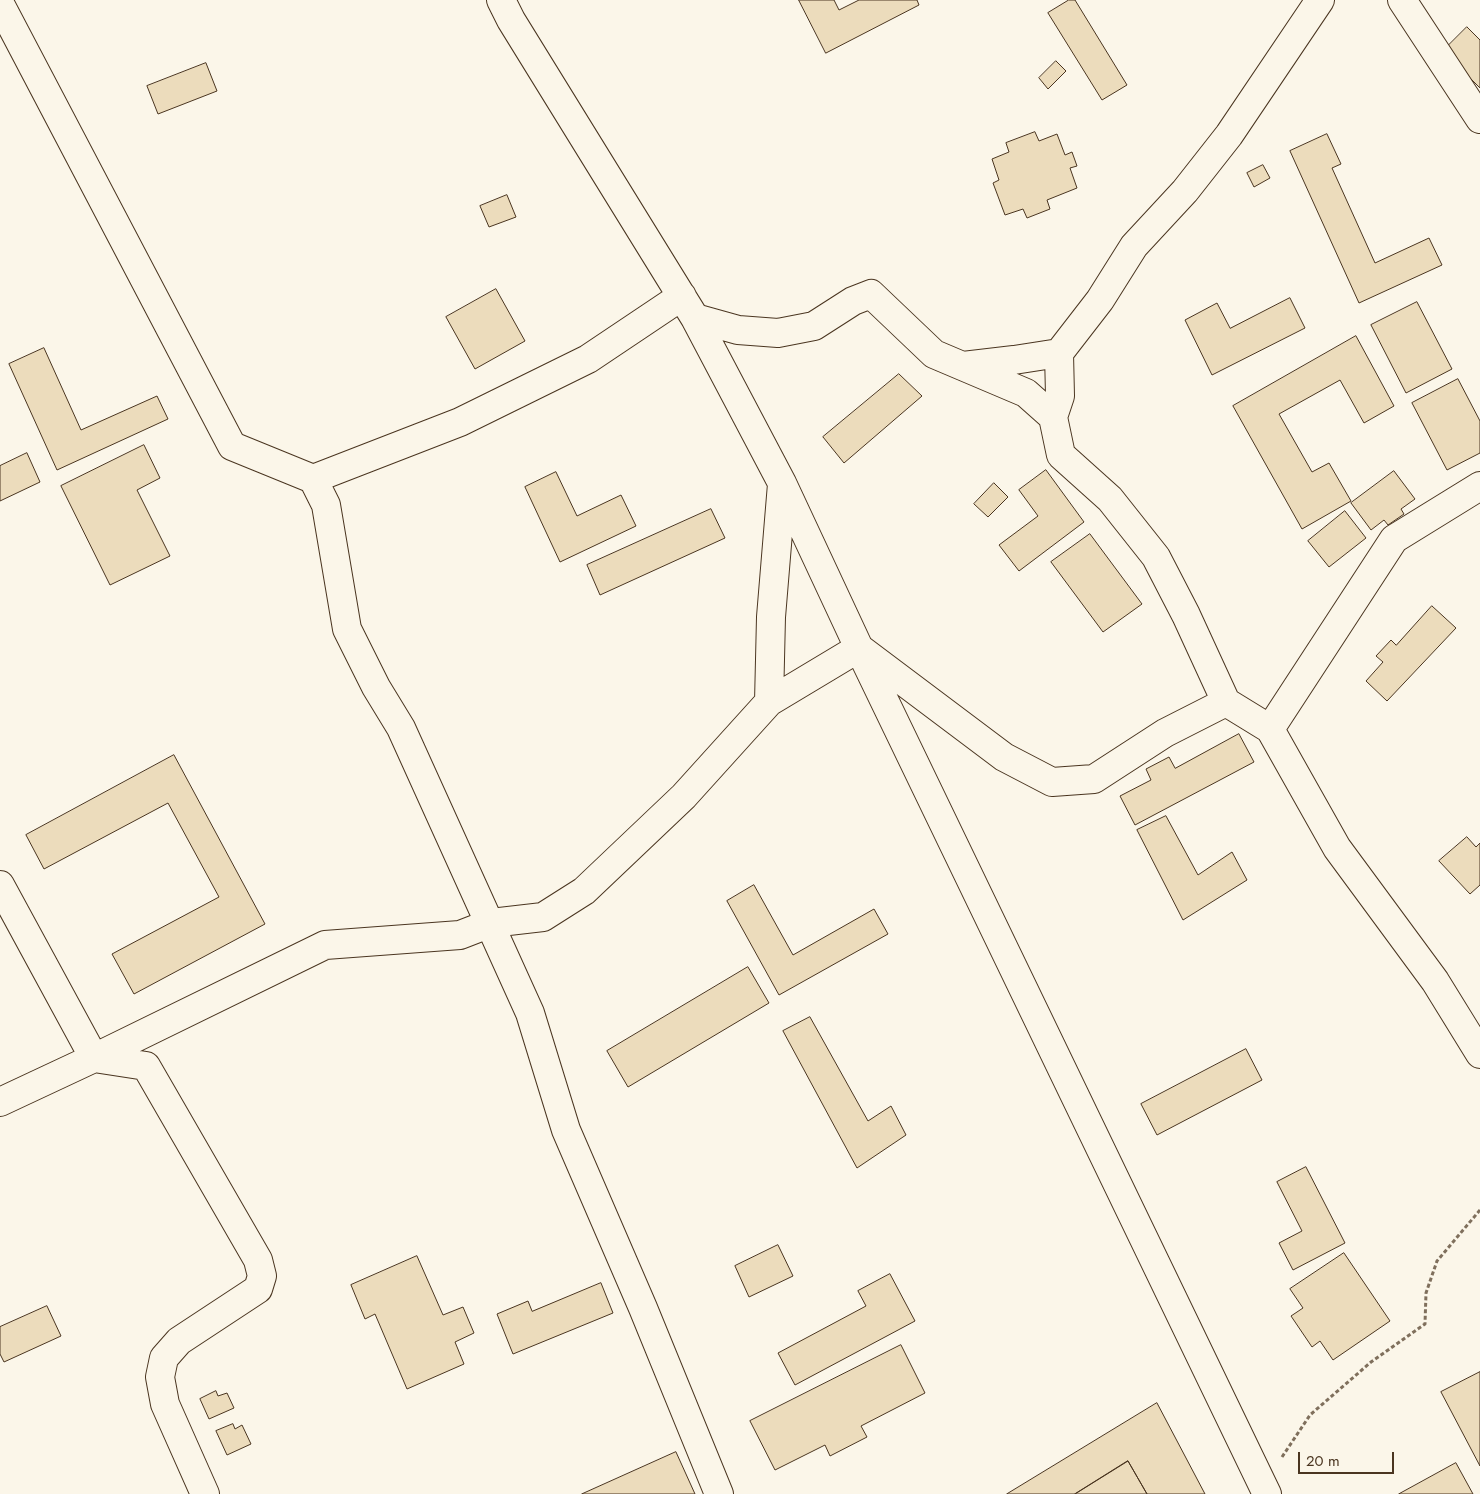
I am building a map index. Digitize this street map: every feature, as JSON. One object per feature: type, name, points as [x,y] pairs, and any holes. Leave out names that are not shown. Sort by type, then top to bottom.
[{"type":"street","points":[[502,0],[511,20],[688,307],[782,482],[859,648],[1265,1490]]},
{"type":"street","points":[[1026,393],[1038,373],[1059,353],[1100,300],[1134,246],[1185,191],[1229,135],[1320,0]]},
{"type":"street","points":[[1402,0],[1480,118]]},
{"type":"street","points":[[0,4],[232,446],[313,479],[326,506],[347,629],[376,687],[401,728],[491,923],[530,1013],[566,1130],[719,1494]]},
{"type":"street","points":[[688,307],[738,330],[778,333],[814,326],[853,301],[871,294],[934,354],[1026,393],[1053,417]]},
{"type":"street","points":[[313,479],[460,422],[688,307]]},
{"type":"street","points":[[961,366],[1059,353]]},
{"type":"street","points":[[1059,353],[1060,396],[1053,417],[1061,455],[1110,499],[1156,557],[1186,615],[1226,702],[1270,729],[1337,848],[1435,981],[1480,1054]]},
{"type":"street","points":[[769,702],[771,617],[782,482]]},
{"type":"street","points":[[1270,729],[1394,539],[1480,486]]},
{"type":"street","points":[[859,648],[1004,757],[1052,782],[1094,780],[1165,733],[1226,702]]},
{"type":"street","points":[[0,1102],[325,945],[460,935],[491,923],[543,917],[584,891],[684,796],[769,702],[859,648]]},
{"type":"street","points":[[0,885],[94,1058]]},
{"type":"street","points":[[94,1058],[146,1066],[258,1260],[262,1276],[258,1289],[179,1341],[164,1358],[160,1377],[165,1404],[205,1494]]},
{"type":"path","points":[[1265,1490],[1310,1415],[1372,1362],[1425,1324],[1426,1293],[1437,1261],[1480,1210]]},
{"type":"building","points":[[799,0],[834,0],[839,10],[859,0],[917,0],[919,5],[826,53]]},
{"type":"building","points":[[1069,0],[1075,0],[1127,85],[1102,100],[1048,13]]},
{"type":"building","points":[[1467,27],[1480,40],[1480,88],[1443,51]]},
{"type":"building","points":[[1056,61],[1066,71],[1048,89],[1039,78]]},
{"type":"building","points":[[206,63],[217,91],[158,114],[147,86]]},
{"type":"building","points":[[1035,132],[1039,141],[1057,134],[1065,155],[1072,152],[1077,166],[1070,168],[1077,188],[1047,200],[1050,209],[1027,218],[1023,209],[1005,215],[993,183],[999,180],[992,159],[1009,152],[1006,143]]},
{"type":"building","points":[[1327,134],[1341,164],[1332,168],[1375,263],[1429,238],[1442,265],[1359,303],[1290,151]]},
{"type":"building","points":[[1263,165],[1270,178],[1254,187],[1247,173]]},
{"type":"building","points":[[507,195],[516,217],[489,227],[480,206]]},
{"type":"building","points":[[496,289],[525,341],[475,369],[446,317]]},
{"type":"building","points":[[1290,298],[1305,328],[1212,375],[1185,320],[1217,303],[1230,328]]},
{"type":"building","points":[[1417,302],[1452,369],[1406,393],[1371,325]]},
{"type":"building","points":[[1356,336],[1394,406],[1364,423],[1340,380],[1279,414],[1312,472],[1329,463],[1351,501],[1302,529],[1233,406]]},
{"type":"building","points":[[44,348],[81,430],[157,396],[168,419],[57,470],[9,364]]},
{"type":"building","points":[[899,374],[922,396],[844,463],[823,437]]},
{"type":"building","points":[[1458,379],[1480,421],[1480,453],[1447,470],[1412,403]]},
{"type":"building","points":[[144,445],[160,478],[137,490],[170,556],[110,585],[61,486]]},
{"type":"building","points":[[27,453],[40,482],[0,501],[0,466]]},
{"type":"building","points":[[1046,470],[1084,522],[1019,571],[999,545],[1038,516],[1019,490]]},
{"type":"building","points":[[1394,471],[1415,499],[1401,509],[1404,514],[1388,525],[1384,520],[1371,530],[1351,503]]},
{"type":"building","points":[[556,472],[577,516],[621,495],[636,526],[560,562],[525,487]]},
{"type":"building","points":[[994,483],[1008,497],[988,517],[974,504]]},
{"type":"building","points":[[711,509],[725,538],[600,595],[587,565]]},
{"type":"building","points":[[1345,511],[1366,538],[1329,567],[1308,541]]},
{"type":"building","points":[[1090,534],[1142,604],[1103,632],[1051,562]]},
{"type":"building","points":[[1432,606],[1456,628],[1387,701],[1366,681],[1383,662],[1376,656],[1391,640],[1396,645]]},
{"type":"building","points":[[1239,734],[1254,762],[1135,825],[1120,796],[1151,780],[1146,769],[1169,757],[1175,768]]},
{"type":"building","points":[[174,755],[265,924],[134,994],[112,954],[219,897],[168,803],[44,869],[26,835]]},
{"type":"building","points":[[1166,816],[1198,875],[1232,852],[1247,880],[1183,920],[1137,830]]},
{"type":"building","points":[[1467,837],[1476,847],[1480,843],[1480,885],[1470,894],[1439,861]]},
{"type":"building","points":[[754,885],[793,955],[874,909],[888,934],[779,995],[727,901]]},
{"type":"building","points":[[748,967],[769,1003],[628,1087],[607,1051]]},
{"type":"building","points":[[810,1017],[868,1121],[891,1106],[906,1135],[857,1168],[783,1031]]},
{"type":"building","points":[[1246,1049],[1262,1080],[1157,1135],[1141,1104]]},
{"type":"building","points":[[1306,1167],[1345,1243],[1293,1270],[1279,1243],[1302,1231],[1277,1182]]},
{"type":"building","points":[[778,1245],[793,1276],[749,1297],[735,1266]]},
{"type":"building","points":[[1344,1253],[1390,1321],[1333,1360],[1320,1341],[1312,1347],[1291,1316],[1303,1308],[1290,1289]]},
{"type":"building","points":[[417,1256],[443,1315],[463,1307],[474,1333],[455,1342],[464,1364],[407,1389],[375,1314],[365,1319],[351,1285]]},
{"type":"building","points":[[890,1274],[915,1321],[795,1385],[778,1353],[866,1306],[858,1291]]},
{"type":"building","points":[[601,1283],[613,1313],[513,1354],[497,1314],[528,1301],[532,1311]]},
{"type":"building","points":[[47,1306],[61,1336],[4,1362],[0,1354],[0,1327]]},
{"type":"building","points":[[901,1345],[925,1393],[861,1426],[867,1437],[830,1456],[825,1445],[775,1470],[750,1421]]},
{"type":"building","points":[[1480,1372],[1480,1466],[1441,1392]]},
{"type":"building","points":[[216,1391],[218,1396],[227,1393],[234,1408],[209,1419],[200,1399]]},
{"type":"building","points":[[1157,1403],[1205,1494],[1147,1494],[1128,1461],[1075,1494],[1007,1494]]},
{"type":"building","points":[[233,1424],[235,1429],[242,1425],[251,1444],[227,1455],[216,1431]]},
{"type":"building","points":[[676,1452],[695,1494],[582,1494]]},
{"type":"building","points":[[1128,1461],[1147,1494],[1075,1494]]},
{"type":"building","points":[[1456,1463],[1473,1494],[1399,1494]]}]
